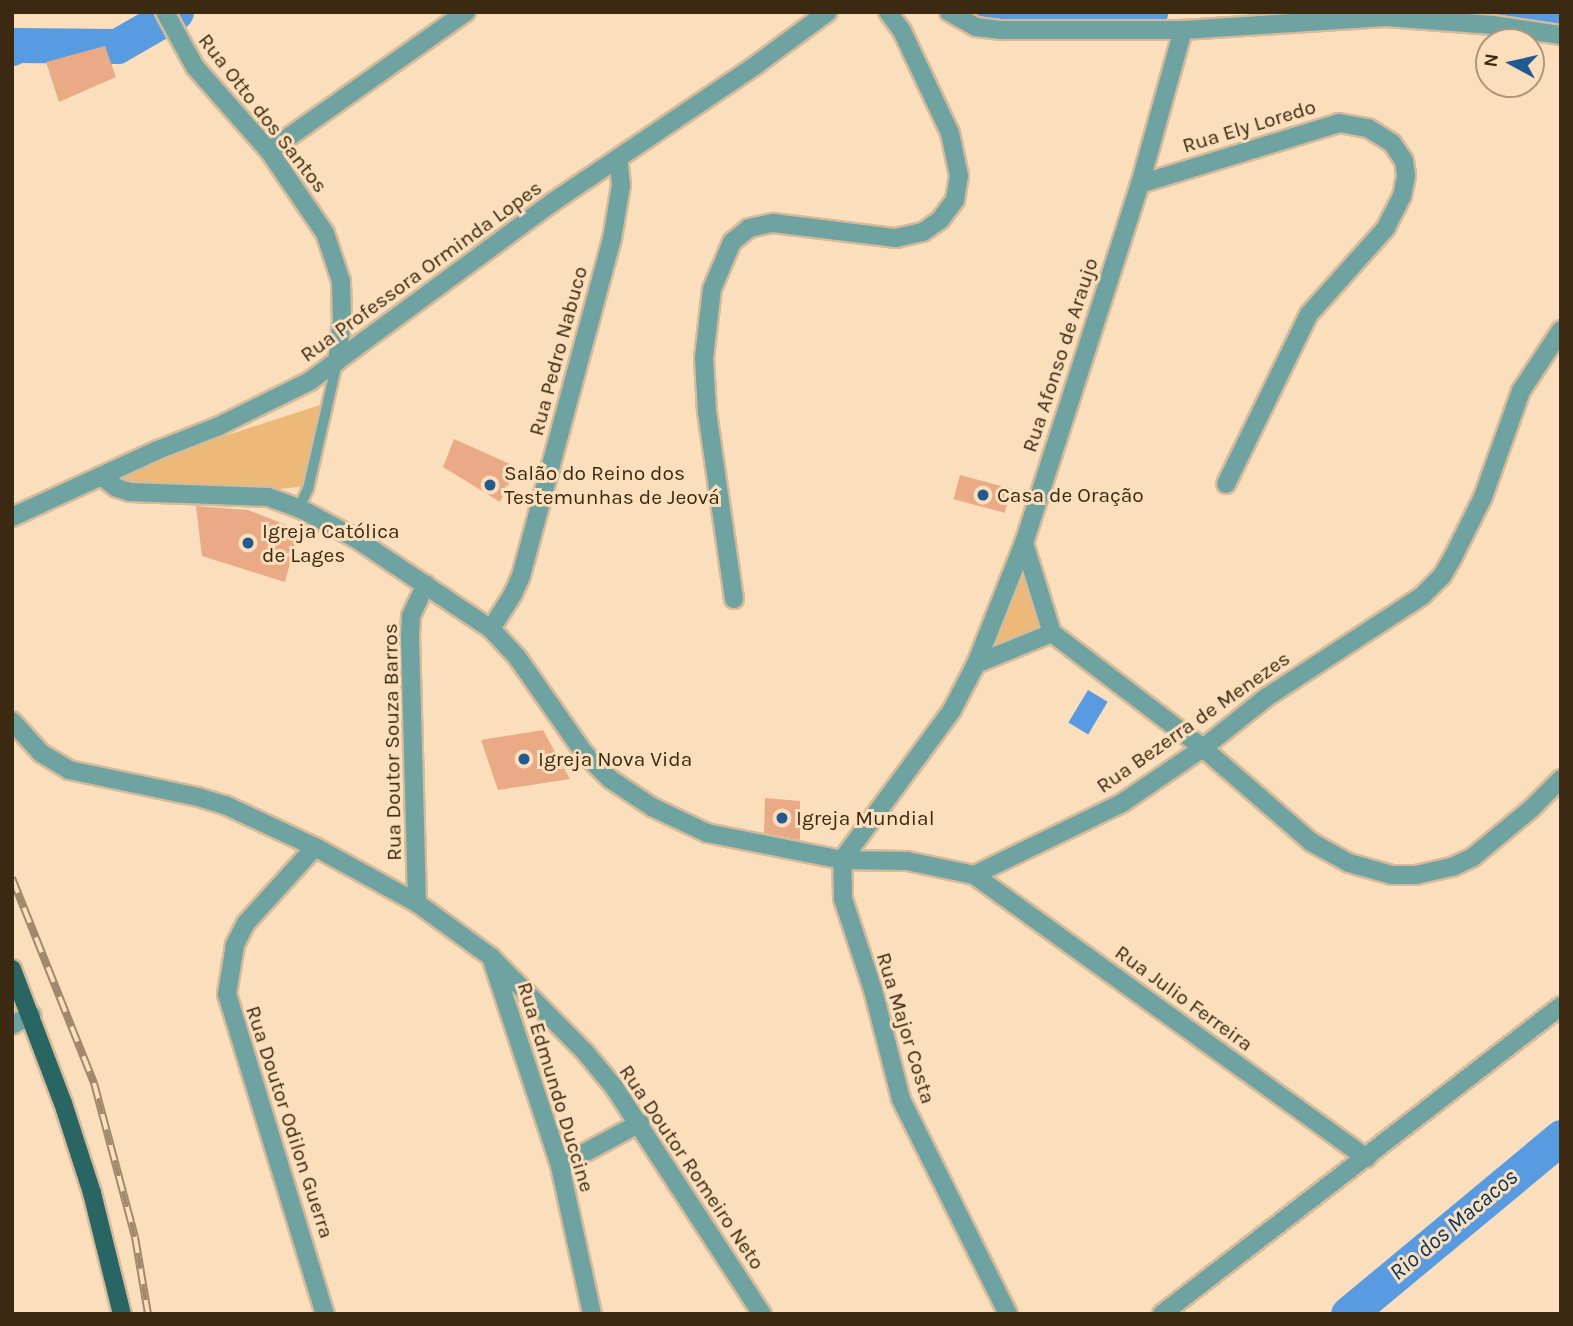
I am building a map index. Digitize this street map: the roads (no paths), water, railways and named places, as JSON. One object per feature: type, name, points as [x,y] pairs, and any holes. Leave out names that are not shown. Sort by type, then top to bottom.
[{"type":"main road","points":[[12,969],[32,1015],[92,1194],[122,1314]]},
{"type":"street","points":[[269,152],[466,12]]},
{"type":"street","name":"Rua Professora Orminda Lopes","points":[[12,517],[278,398],[338,362],[542,210],[828,12]]},
{"type":"street","points":[[734,599],[707,412],[704,358],[712,289],[732,242],[749,228],[773,223],[896,237],[923,232],[940,220],[955,200],[958,176],[950,133],[902,31],[888,12]]},
{"type":"street","points":[[949,12],[976,27],[1002,30],[1183,30],[1386,17],[1493,25],[1561,35]]},
{"type":"street","name":"Rua Otto dos Santos","points":[[169,21],[195,67],[269,152],[325,233],[336,257],[343,302],[338,362]]},
{"type":"street","name":"Rua Afonso de Araujo","points":[[842,860],[946,719],[975,664],[1024,543],[1140,184],[1183,30]]},
{"type":"street","name":"Rua Ely Loredo","points":[[1140,184],[1339,122],[1368,128],[1392,143],[1404,161],[1406,176],[1402,196],[1386,228],[1308,314],[1226,484]]},
{"type":"street","name":"Rua Pedro Nabuco","points":[[491,629],[521,576],[612,239],[621,185],[618,158]]},
{"type":"street","name":"Rua Bezerra de Menezes","points":[[974,875],[1122,803],[1203,748],[1267,697],[1422,596],[1442,576],[1483,497],[1521,391],[1561,330]]},
{"type":"street","points":[[101,476],[117,488],[130,492],[251,494],[299,508],[355,538],[491,629],[517,657],[584,753],[610,779],[642,800],[707,833],[842,860],[907,860],[974,875]]},
{"type":"street","points":[[1024,543],[1052,633],[1203,748],[1311,842],[1349,863],[1392,875],[1416,875],[1452,867],[1473,857],[1532,808],[1561,779]]},
{"type":"street","name":"Rua Doutor Souza Barros","points":[[417,903],[410,636],[411,616],[426,584]]},
{"type":"street","points":[[975,664],[1052,633]]},
{"type":"street","name":"Rua Doutor Romeiro Neto","points":[[12,721],[41,753],[69,770],[225,805],[315,847],[417,903],[491,957],[584,1052],[640,1123],[762,1314]]},
{"type":"street","name":"Rua Doutor Odilon Guerra","points":[[315,847],[246,923],[235,945],[226,994],[325,1314]]},
{"type":"street","name":"Rua Major Costa","points":[[842,860],[846,911],[873,990],[901,1099],[1008,1314]]},
{"type":"street","name":"Rua Julio Ferreira","points":[[974,875],[1367,1157]]},
{"type":"street","name":"Rua Edmundo Duccine","points":[[491,957],[560,1166],[592,1314]]},
{"type":"street","points":[[1162,1314],[1561,1006]]},
{"type":"street","points":[[12,1025],[32,1015]]},
{"type":"street","points":[[560,1166],[640,1123]]},
{"type":"lane","name":"Rua Otto dos Santos","points":[[299,508],[308,489],[338,362]]},
{"type":"water","points":[[1088,690],[1108,702],[1088,734],[1068,723]]},
{"type":"waterway","points":[[12,48],[15,45],[117,46],[176,12]]},
{"type":"waterway","points":[[979,12],[1005,22],[1131,17],[1150,12]]},
{"type":"waterway","points":[[1487,12],[1561,23]]},
{"type":"waterway","name":"Rio dos Macacos","points":[[1348,1314],[1561,1137]]},
{"type":"railway","points":[[12,878],[94,1083],[135,1237],[148,1314]]},
{"type":"place","name":"Salão do Reino dos Testemunhas de Jeová","points":[[490,485]]},
{"type":"place","name":"Casa de Oração","points":[[983,495]]},
{"type":"place","name":"Igreja Católica de Lages","points":[[248,543]]},
{"type":"place","name":"Igreja Nova Vida","points":[[524,759]]},
{"type":"place","name":"Igreja Mundial","points":[[782,818]]}]
